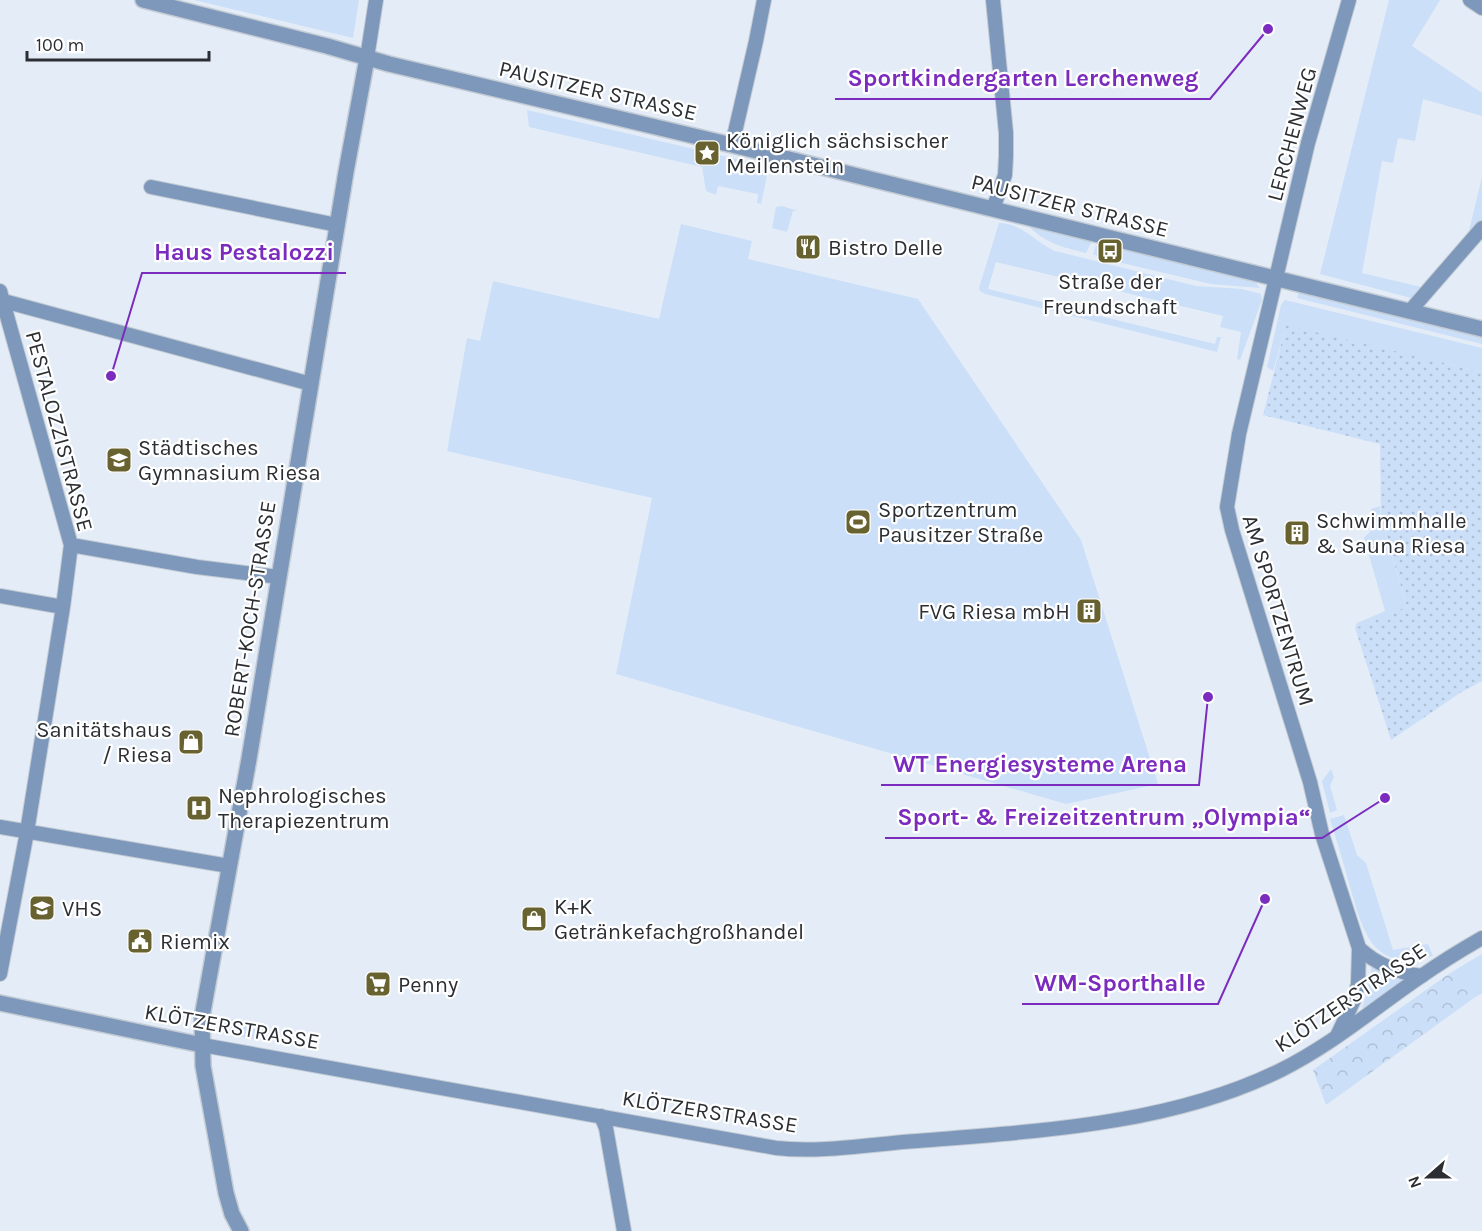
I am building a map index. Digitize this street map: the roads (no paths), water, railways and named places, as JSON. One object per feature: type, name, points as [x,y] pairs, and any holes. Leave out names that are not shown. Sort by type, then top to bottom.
[{"type":"street","points":[[143,0],[173,4]]},
{"type":"street","points":[[367,58],[376,0]]},
{"type":"street","points":[[732,145],[764,0]]},
{"type":"street","points":[[993,0],[1006,133],[1006,156],[1005,175],[993,209]]},
{"type":"street","name":"LERCHENWEG","points":[[1276,279],[1313,122],[1349,0]]},
{"type":"street","points":[[1470,0],[1482,8]]},
{"type":"street","name":"PAUSITZER STRASSE","points":[[173,4],[367,58],[1482,329]]},
{"type":"street","name":"ROBERT-KOCH-STRASSE","points":[[241,1231],[232,1214],[226,1193],[203,1066],[202,1017],[367,58]]},
{"type":"street","points":[[152,187],[337,225]]},
{"type":"street","points":[[1410,310],[1482,228]]},
{"type":"street","name":"AM SPORTZENTRUM","points":[[1276,279],[1239,434],[1232,469],[1228,515],[1310,782],[1322,834],[1359,948],[1358,984],[1354,1000],[1336,1038]]},
{"type":"street","points":[[1,297],[311,384]]},
{"type":"street","name":"PESTALOZZISTRASSE","points":[[0,974],[27,832],[71,545],[1,297]]},
{"type":"street","points":[[71,545],[197,567],[279,577]]},
{"type":"street","points":[[0,596],[63,607]]},
{"type":"street","points":[[0,827],[229,866]]},
{"type":"street","name":"KLÖTZERSTRASSE","points":[[0,1003],[202,1045],[786,1149],[816,1149],[1013,1133],[1114,1121],[1187,1106],[1263,1078],[1308,1056],[1422,976],[1482,938]]},
{"type":"street","points":[[1359,948],[1367,956],[1387,966],[1422,976]]},
{"type":"street","points":[[601,1116],[606,1128],[624,1231]]},
{"type":"place","name":"Sportkindergarten Lerchenweg","points":[[1268,29]]},
{"type":"place","name":"Königlich sächsischer Meilenstein","points":[[707,153]]},
{"type":"place","name":"Bistro Delle","points":[[808,247]]},
{"type":"place","name":"Straße der Freundschaft","points":[[1110,251]]},
{"type":"place","name":"Haus Pestalozzi","points":[[111,376]]},
{"type":"place","name":"Städtisches Gymnasium Riesa","points":[[119,460]]},
{"type":"place","name":"Sportzentrum Pausitzer Straße","points":[[858,522]]},
{"type":"place","name":"Schwimmhalle & Sauna Riesa","points":[[1297,533]]},
{"type":"place","name":"FVG Riesa mbH","points":[[1089,611]]},
{"type":"place","name":"WT Energiesysteme Arena","points":[[1208,697]]},
{"type":"place","name":"Sanitätshaus / Riesa","points":[[191,742]]},
{"type":"place","name":"Sport- & Freizeitzentrum „Olympia“","points":[[1385,798]]},
{"type":"place","name":"Nephrologisches Therapiezentrum","points":[[199,808]]},
{"type":"place","name":"WM-Sporthalle","points":[[1265,899]]},
{"type":"place","name":"VHS","points":[[42,908]]},
{"type":"place","name":"K+K Getränkefachgroßhandel","points":[[534,919]]},
{"type":"place","name":"Riemix","points":[[140,941]]},
{"type":"place","name":"Penny","points":[[378,984]]}]
